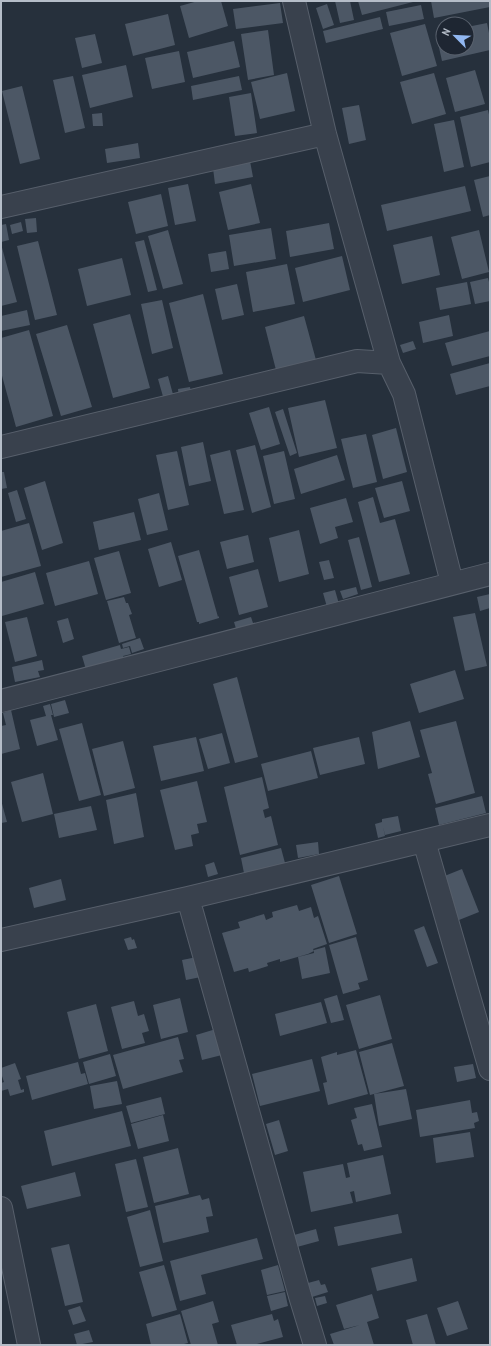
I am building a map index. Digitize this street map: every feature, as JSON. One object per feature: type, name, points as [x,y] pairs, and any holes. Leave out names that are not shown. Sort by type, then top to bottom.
[{"type":"street","points":[[294,1],[325,134],[389,363],[404,394],[452,583]]},
{"type":"street","points":[[1,207],[325,134]]},
{"type":"street","points":[[1,447],[357,361],[389,363]]},
{"type":"street","points":[[1,702],[490,574]]},
{"type":"street","points":[[1,940],[188,898],[490,825]]},
{"type":"street","points":[[424,841],[490,1070]]},
{"type":"street","points":[[188,898],[298,1288],[316,1345]]},
{"type":"street","points":[[1,1208],[29,1345]]},
{"type":"building","points":[[198,1],[221,1],[228,26],[189,38],[180,6]]},
{"type":"building","points":[[335,1],[350,1],[354,20],[340,23]]},
{"type":"building","points":[[358,1],[413,1],[413,2],[362,15]]},
{"type":"building","points":[[431,1],[490,1],[490,7],[444,16],[435,16],[434,18]]},
{"type":"building","points":[[280,3],[283,23],[236,29],[233,9]]},
{"type":"building","points":[[327,4],[334,25],[323,29],[316,8]]},
{"type":"building","points":[[421,5],[424,19],[389,26],[386,12]]},
{"type":"building","points":[[168,14],[175,45],[133,56],[125,24]]},
{"type":"building","points":[[380,17],[383,29],[326,43],[323,31]]},
{"type":"building","points":[[487,23],[490,38],[490,50],[475,53],[475,25]]},
{"type":"building","points":[[425,24],[437,66],[402,76],[390,33]]},
{"type":"building","points":[[268,30],[274,75],[248,80],[241,34]]},
{"type":"building","points":[[95,34],[102,63],[82,68],[75,38]]},
{"type":"building","points":[[234,41],[240,67],[193,78],[187,52]]},
{"type":"building","points":[[179,51],[185,82],[152,89],[145,58]]},
{"type":"building","points":[[441,56],[464,56],[442,61]]},
{"type":"building","points":[[126,65],[133,97],[90,108],[82,75]]},
{"type":"building","points":[[475,70],[485,104],[455,112],[446,78]]},
{"type":"building","points":[[287,73],[295,111],[260,119],[251,82]]},
{"type":"building","points":[[434,73],[446,114],[412,124],[400,82]]},
{"type":"building","points":[[73,76],[85,128],[65,133],[53,80]]},
{"type":"building","points":[[239,76],[242,90],[193,100],[191,86]]},
{"type":"building","points":[[22,86],[40,159],[20,164],[2,91]]},
{"type":"building","points":[[251,93],[257,133],[235,136],[229,97]]},
{"type":"building","points":[[359,105],[366,140],[349,144],[342,108]]},
{"type":"building","points":[[488,110],[490,119],[490,162],[471,167],[460,117]]},
{"type":"building","points":[[102,113],[103,126],[93,126],[92,114]]},
{"type":"building","points":[[454,120],[464,167],[444,172],[434,124]]},
{"type":"building","points":[[138,143],[140,158],[107,163],[105,149]]},
{"type":"building","points":[[250,161],[253,177],[215,184],[213,168]]},
{"type":"building","points":[[490,176],[490,215],[483,217],[474,180]]},
{"type":"building","points":[[188,184],[196,221],[175,225],[168,188]]},
{"type":"building","points":[[251,184],[260,223],[228,230],[219,192]]},
{"type":"building","points":[[465,186],[471,211],[387,231],[381,205]]},
{"type":"building","points":[[161,194],[168,226],[136,234],[128,202]]},
{"type":"building","points":[[36,218],[37,232],[27,233],[25,219]]},
{"type":"building","points":[[21,222],[23,231],[12,234],[10,225]]},
{"type":"building","points":[[329,223],[334,249],[290,257],[286,231]]},
{"type":"building","points":[[6,224],[9,240],[1,242],[1,225]]},
{"type":"building","points":[[271,228],[276,259],[234,266],[229,235]]},
{"type":"building","points":[[168,230],[183,284],[163,289],[148,236]]},
{"type":"building","points":[[479,230],[489,272],[462,279],[451,237]]},
{"type":"building","points":[[432,236],[440,275],[402,284],[393,245]]},
{"type":"building","points":[[144,240],[157,290],[148,292],[135,242]]},
{"type":"building","points":[[38,241],[57,315],[35,320],[17,246]]},
{"type":"building","points":[[1,244],[17,302],[1,306]]},
{"type":"building","points":[[226,251],[229,269],[211,272],[208,254]]},
{"type":"building","points":[[342,256],[350,290],[303,302],[295,268]]},
{"type":"building","points":[[122,258],[131,295],[87,306],[78,269]]},
{"type":"building","points":[[287,264],[295,304],[253,312],[246,272]]},
{"type":"building","points":[[488,278],[490,286],[490,301],[475,304],[470,282]]},
{"type":"building","points":[[467,282],[471,304],[440,310],[436,288]]},
{"type":"building","points":[[237,284],[244,315],[222,320],[215,289]]},
{"type":"building","points":[[203,294],[223,374],[189,382],[169,303]]},
{"type":"building","points":[[162,300],[173,348],[152,354],[141,304]]},
{"type":"building","points":[[27,310],[30,325],[1,331],[1,316]]},
{"type":"building","points":[[130,314],[150,388],[113,398],[93,324]]},
{"type":"building","points":[[449,315],[453,336],[423,343],[419,322]]},
{"type":"building","points":[[304,316],[316,360],[276,370],[265,327]]},
{"type":"building","points":[[67,325],[92,407],[61,416],[36,334]]},
{"type":"building","points":[[29,330],[53,416],[16,427],[1,372],[1,338]]},
{"type":"building","points":[[490,331],[490,356],[452,366],[445,343]]},
{"type":"building","points":[[413,341],[416,349],[403,353],[400,345]]},
{"type":"building","points":[[490,363],[490,386],[456,395],[450,374]]},
{"type":"building","points":[[168,376],[174,398],[164,400],[158,379]]},
{"type":"building","points":[[190,387],[192,397],[179,399],[178,389]]},
{"type":"building","points":[[325,400],[337,448],[299,457],[288,408]]},
{"type":"building","points":[[269,407],[280,444],[261,450],[249,413]]},
{"type":"building","points":[[283,409],[297,453],[290,456],[275,412]]},
{"type":"building","points":[[396,428],[407,472],[383,479],[372,435]]},
{"type":"building","points":[[366,434],[377,482],[353,488],[341,439]]},
{"type":"building","points":[[203,442],[211,481],[189,486],[181,447]]},
{"type":"building","points":[[255,445],[271,507],[252,513],[236,450]]},
{"type":"building","points":[[230,450],[244,510],[224,514],[210,455]]},
{"type":"building","points":[[177,451],[189,505],[168,510],[156,455]]},
{"type":"building","points":[[284,451],[295,499],[274,504],[263,456]]},
{"type":"building","points":[[337,455],[345,480],[301,494],[294,469]]},
{"type":"building","points":[[1,472],[4,472],[7,488],[1,489]]},
{"type":"building","points":[[45,481],[63,543],[42,550],[24,488]]},
{"type":"building","points":[[402,481],[410,511],[384,518],[375,488]]},
{"type":"building","points":[[17,490],[26,519],[16,522],[8,493]]},
{"type":"building","points":[[159,493],[168,530],[147,535],[138,499]]},
{"type":"building","points":[[373,497],[380,523],[395,519],[410,574],[379,582],[358,502]]},
{"type":"building","points":[[346,498],[353,522],[335,527],[338,538],[320,544],[310,508]]},
{"type":"building","points":[[134,512],[141,540],[99,550],[93,522]]},
{"type":"building","points":[[29,523],[41,566],[1,577],[1,531]]},
{"type":"building","points":[[299,530],[309,574],[279,582],[269,538]]},
{"type":"building","points":[[248,535],[254,562],[227,569],[220,542]]},
{"type":"building","points":[[359,537],[372,587],[361,590],[348,540]]},
{"type":"building","points":[[171,542],[182,580],[159,587],[148,549]]},
{"type":"building","points":[[199,550],[219,618],[199,624],[199,622],[197,622],[178,556]]},
{"type":"building","points":[[119,551],[131,593],[106,600],[94,558]]},
{"type":"building","points":[[329,560],[334,578],[324,580],[319,562]]},
{"type":"building","points":[[89,561],[98,594],[55,606],[46,573]]},
{"type":"building","points":[[258,569],[268,607],[239,615],[229,577]]},
{"type":"building","points":[[35,572],[44,604],[2,616],[1,582]]},
{"type":"building","points":[[356,587],[358,594],[343,599],[340,591]]},
{"type":"building","points":[[335,590],[339,604],[327,607],[323,593]]},
{"type":"building","points":[[490,594],[490,608],[480,611],[477,597]]},
{"type":"building","points":[[124,597],[132,614],[129,615],[136,638],[119,643],[107,601]]},
{"type":"building","points":[[475,613],[487,666],[465,671],[453,617]]},
{"type":"building","points":[[27,617],[37,656],[15,662],[5,622]]},
{"type":"building","points":[[251,617],[254,626],[237,632],[234,622]]},
{"type":"building","points":[[68,618],[74,639],[63,643],[57,621]]},
{"type":"building","points":[[140,638],[144,649],[132,653],[130,646],[123,648],[122,644]]},
{"type":"building","points":[[120,645],[121,649],[129,647],[131,654],[123,656],[125,662],[87,673],[82,656]]},
{"type":"building","points":[[42,660],[44,670],[38,671],[40,677],[15,682],[12,667]]},
{"type":"building","points":[[455,670],[464,699],[419,713],[410,684]]},
{"type":"building","points":[[237,677],[258,757],[235,763],[213,684]]},
{"type":"building","points":[[65,700],[69,713],[54,717],[51,704]]},
{"type":"building","points":[[50,704],[53,715],[51,715],[58,740],[37,746],[30,720],[46,716],[43,706]]},
{"type":"building","points":[[11,710],[20,749],[1,754],[1,726],[6,725],[3,713]]},
{"type":"building","points":[[410,721],[420,757],[378,769],[372,732]]},
{"type":"building","points":[[456,721],[475,793],[436,804],[428,774],[432,773],[420,730]]},
{"type":"building","points":[[82,723],[101,795],[79,801],[59,729]]},
{"type":"building","points":[[222,733],[230,763],[208,769],[199,739]]},
{"type":"building","points":[[196,737],[204,771],[161,781],[153,746]]},
{"type":"building","points":[[359,737],[365,764],[320,775],[313,748]]},
{"type":"building","points":[[123,741],[135,788],[104,796],[92,749]]},
{"type":"building","points":[[311,751],[318,778],[268,791],[261,764]]},
{"type":"building","points":[[43,773],[53,814],[22,822],[11,782]]},
{"type":"building","points":[[262,777],[269,808],[263,810],[265,818],[271,816],[278,845],[240,855],[224,787]]},
{"type":"building","points":[[197,781],[207,822],[197,824],[199,833],[191,835],[193,846],[175,850],[160,790]]},
{"type":"building","points":[[136,793],[144,837],[114,844],[106,800]]},
{"type":"building","points":[[482,796],[486,813],[439,825],[435,808]]},
{"type":"building","points":[[1,800],[7,822],[1,823]]},
{"type":"building","points":[[91,806],[97,830],[59,838],[54,814]]},
{"type":"building","points":[[398,816],[401,831],[385,835],[383,827],[385,836],[378,838],[375,824],[382,822],[382,819]]},
{"type":"building","points":[[318,842],[319,854],[298,858],[296,845]]},
{"type":"building","points":[[281,848],[285,863],[244,873],[241,858]]},
{"type":"building","points":[[214,862],[218,874],[208,877],[205,865]]},
{"type":"building","points":[[462,869],[479,912],[459,920],[442,877]]},
{"type":"building","points":[[339,876],[357,934],[329,943],[311,885]]},
{"type":"building","points":[[61,879],[66,900],[34,908],[29,888]]},
{"type":"building","points":[[297,905],[299,911],[311,907],[314,918],[318,916],[327,944],[313,949],[314,951],[308,954],[280,962],[280,959],[267,963],[268,966],[249,972],[248,968],[234,972],[222,933],[240,928],[238,922],[264,914],[266,920],[273,917],[272,912]]},
{"type":"building","points":[[424,926],[438,963],[427,967],[414,930]]},
{"type":"building","points":[[131,937],[132,940],[134,939],[137,948],[128,950],[124,939]]},
{"type":"building","points":[[356,937],[368,980],[358,983],[360,989],[343,994],[329,945]]},
{"type":"building","points":[[325,947],[330,973],[302,979],[298,957],[314,953],[314,950]]},
{"type":"building","points":[[197,957],[201,977],[186,980],[182,960]]},
{"type":"building","points":[[337,995],[344,1020],[331,1023],[324,999]]},
{"type":"building","points":[[380,995],[392,1039],[359,1049],[346,1005]]},
{"type":"building","points":[[180,998],[188,1032],[161,1039],[153,1005]]},
{"type":"building","points":[[134,1001],[138,1016],[144,1014],[149,1031],[142,1033],[145,1043],[122,1049],[111,1007]]},
{"type":"building","points":[[321,1002],[327,1023],[280,1036],[275,1014]]},
{"type":"building","points":[[96,1004],[108,1051],[79,1059],[67,1012]]},
{"type":"building","points":[[216,1029],[222,1055],[202,1060],[196,1035]]},
{"type":"building","points":[[178,1037],[184,1059],[179,1060],[183,1072],[123,1089],[113,1055]]},
{"type":"building","points":[[392,1043],[404,1086],[370,1095],[359,1052]]},
{"type":"building","points":[[356,1050],[368,1094],[328,1105],[323,1083],[327,1082],[321,1057],[337,1052],[337,1055]]},
{"type":"building","points":[[110,1054],[116,1076],[89,1084],[83,1062]]},
{"type":"building","points":[[312,1059],[320,1091],[260,1106],[252,1074]]},
{"type":"building","points":[[78,1062],[81,1074],[85,1073],[88,1084],[32,1100],[26,1076]]},
{"type":"building","points":[[15,1063],[21,1079],[18,1080],[21,1090],[24,1089],[24,1092],[10,1096],[8,1089],[1,1091],[1,1083],[4,1082],[1,1068]]},
{"type":"building","points":[[473,1064],[476,1078],[457,1082],[454,1067]]},
{"type":"building","points":[[117,1081],[122,1104],[94,1109],[90,1086]]},
{"type":"building","points":[[406,1089],[412,1119],[379,1126],[374,1094]]},
{"type":"building","points":[[161,1097],[165,1114],[131,1123],[126,1106]]},
{"type":"building","points":[[470,1100],[472,1113],[477,1112],[479,1121],[474,1123],[475,1128],[420,1137],[416,1110]]},
{"type":"building","points":[[372,1104],[382,1147],[364,1151],[362,1144],[358,1145],[351,1120],[357,1118],[354,1108]]},
{"type":"building","points":[[122,1111],[131,1146],[52,1166],[44,1131]]},
{"type":"building","points":[[163,1115],[169,1141],[138,1149],[131,1124]]},
{"type":"building","points":[[279,1120],[288,1151],[275,1155],[266,1124]]},
{"type":"building","points":[[470,1132],[474,1157],[436,1163],[433,1138]]},
{"type":"building","points":[[178,1148],[189,1194],[154,1203],[143,1157]]},
{"type":"building","points":[[383,1155],[391,1194],[356,1202],[354,1191],[350,1192],[353,1203],[311,1212],[303,1172],[343,1164],[346,1178],[350,1177],[347,1163]]},
{"type":"building","points":[[136,1159],[148,1207],[126,1212],[115,1164]]},
{"type":"building","points":[[75,1172],[81,1196],[27,1209],[21,1186]]},
{"type":"building","points":[[200,1195],[202,1200],[209,1198],[213,1216],[206,1217],[209,1232],[163,1243],[155,1206]]},
{"type":"building","points":[[150,1210],[163,1261],[140,1267],[127,1217]]},
{"type":"building","points":[[398,1214],[402,1233],[338,1246],[334,1227]]},
{"type":"building","points":[[316,1229],[319,1241],[297,1247],[294,1235]]},
{"type":"building","points":[[257,1238],[263,1259],[201,1275],[206,1294],[180,1301],[170,1261]]},
{"type":"building","points":[[69,1244],[83,1302],[65,1306],[51,1248]]},
{"type":"building","points":[[412,1258],[417,1281],[377,1291],[371,1268]]},
{"type":"building","points":[[164,1265],[177,1310],[152,1317],[139,1272]]},
{"type":"building","points":[[278,1265],[285,1291],[267,1295],[261,1270]]},
{"type":"building","points":[[319,1280],[321,1285],[325,1284],[328,1292],[312,1297],[308,1283]]},
{"type":"building","points":[[285,1292],[288,1306],[271,1311],[267,1296]]},
{"type":"building","points":[[372,1294],[379,1318],[367,1322],[374,1345],[334,1345],[330,1334],[360,1325],[344,1329],[336,1305]]},
{"type":"building","points":[[325,1296],[327,1303],[317,1306],[315,1298]]},
{"type":"building","points":[[213,1301],[219,1322],[212,1324],[218,1345],[191,1345],[181,1311]]},
{"type":"building","points":[[458,1301],[468,1329],[447,1336],[437,1308]]},
{"type":"building","points":[[80,1306],[86,1321],[73,1325],[68,1310]]},
{"type":"building","points":[[180,1314],[188,1343],[180,1345],[151,1345],[146,1324]]},
{"type":"building","points":[[272,1314],[274,1321],[278,1319],[283,1337],[253,1345],[237,1345],[231,1325]]},
{"type":"building","points":[[427,1314],[436,1345],[413,1345],[406,1320]]},
{"type":"building","points":[[89,1330],[93,1342],[77,1345],[74,1334]]}]
